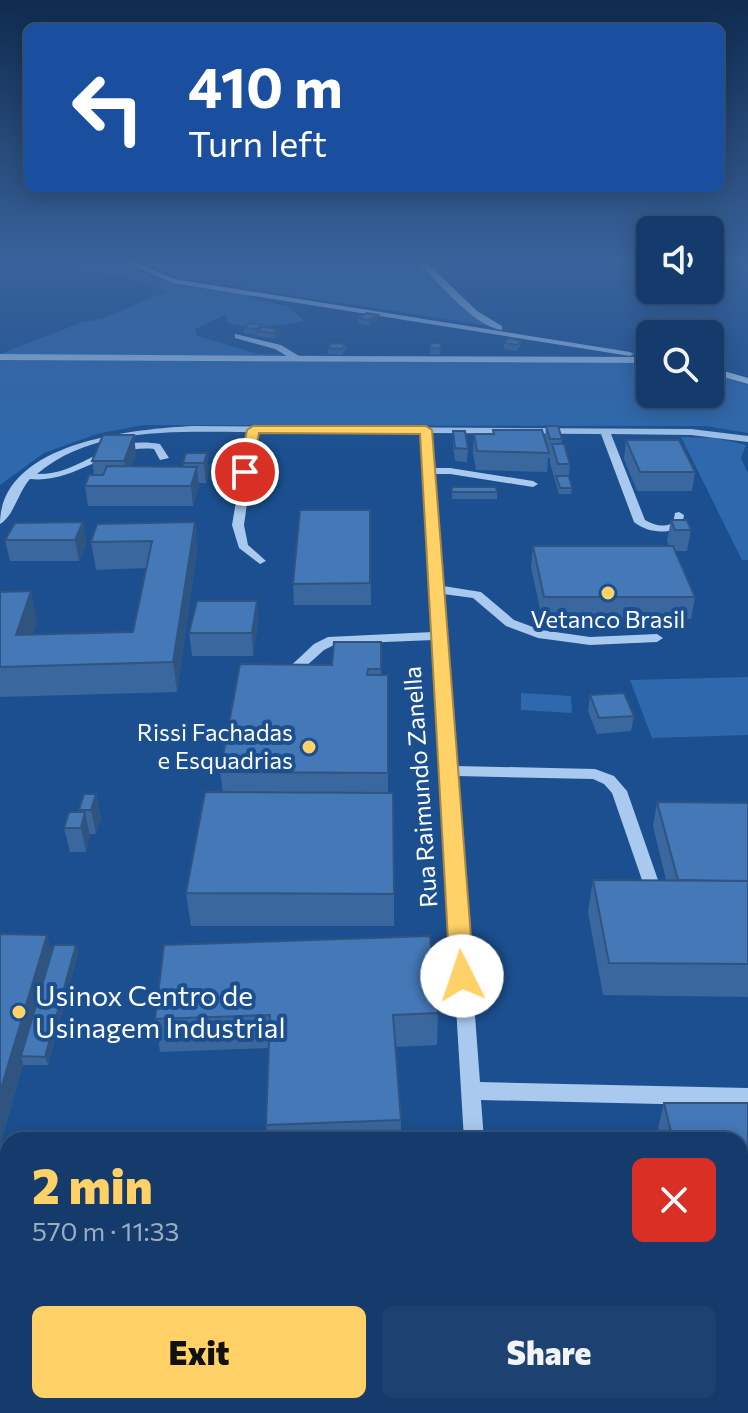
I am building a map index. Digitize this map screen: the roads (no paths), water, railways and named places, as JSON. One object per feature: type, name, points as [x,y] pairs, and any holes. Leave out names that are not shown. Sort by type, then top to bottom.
[{"type":"street","points":[[465,327],[636,356]]},
{"type":"street","points":[[498,327],[510,334]]},
{"type":"street","points":[[238,336],[278,347],[298,358]]},
{"type":"street","points":[[0,357],[636,359]]},
{"type":"street","points":[[724,374],[748,381]]},
{"type":"street","points":[[0,521],[27,476],[72,450],[123,436],[167,430],[710,433],[748,439]]},
{"type":"street","points":[[253,430],[238,525],[243,546],[260,561]]},
{"type":"street","name":"Rua Raimundo Zanella","points":[[426,430],[474,1132]]},
{"type":"street","points":[[605,432],[640,522],[651,528],[671,529],[678,525],[679,515]]},
{"type":"street","points":[[27,476],[55,476],[99,454],[142,445],[157,446],[164,458]]},
{"type":"street","points":[[428,471],[450,471],[533,484]]},
{"type":"street","points":[[436,589],[477,595],[510,623],[538,634],[590,641],[657,638]]},
{"type":"street","points":[[289,674],[319,647],[333,640],[439,636]]},
{"type":"street","points":[[448,771],[595,774],[609,780],[619,791],[650,880]]},
{"type":"street","points":[[471,1091],[748,1097]]},
{"type":"place","name":"Vetanco Brasil","points":[[608,593]]},
{"type":"place","name":"Rissi Fachadas e Esquadrias","points":[[309,747]]},
{"type":"place","name":"Usinox Centro de Usinagem Industrial","points":[[19,1012]]}]
